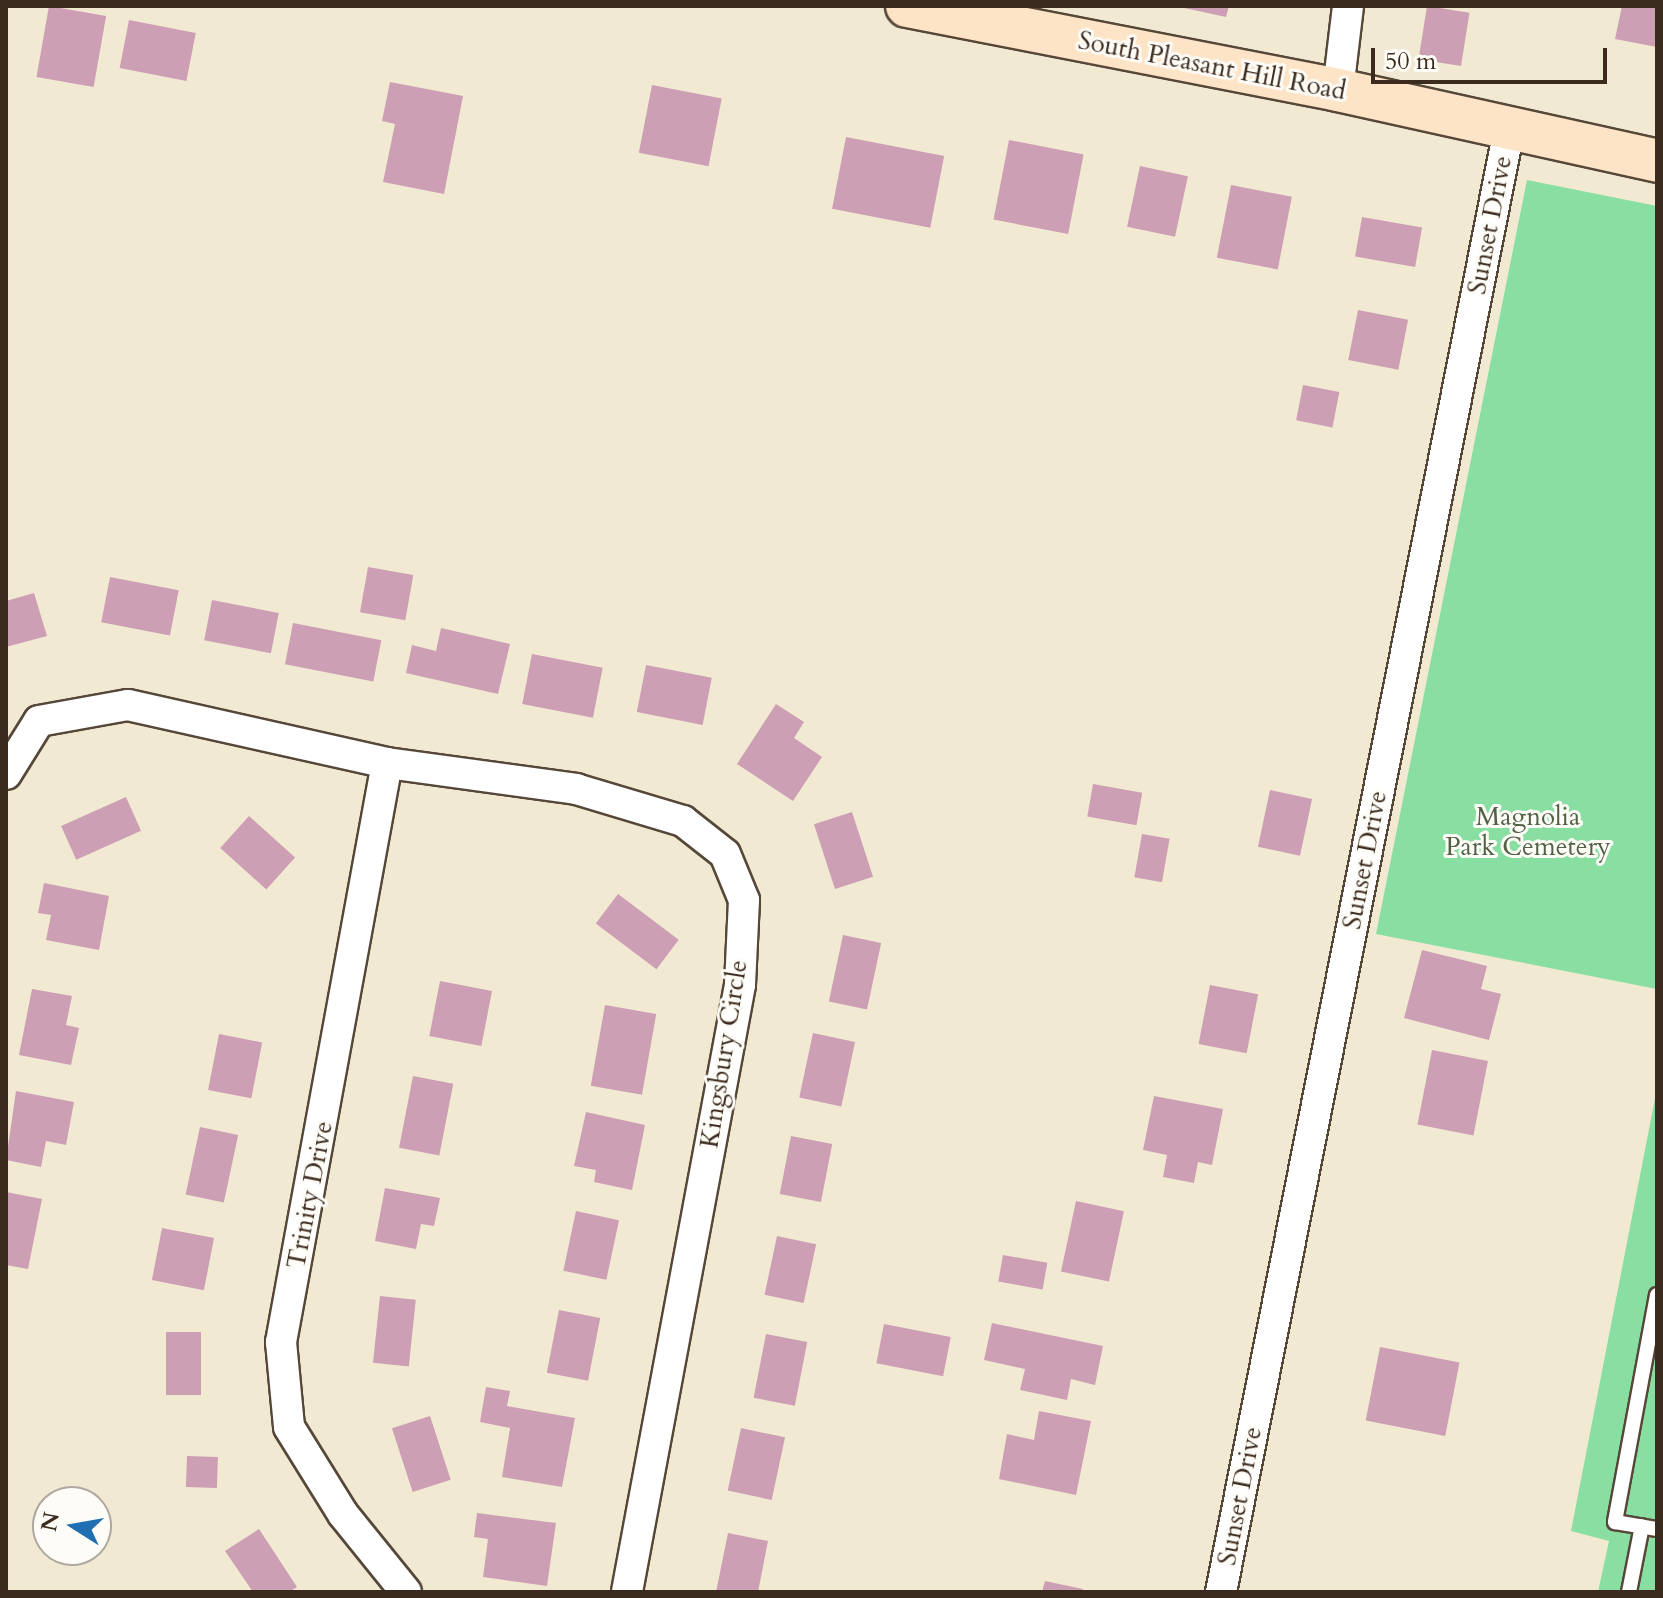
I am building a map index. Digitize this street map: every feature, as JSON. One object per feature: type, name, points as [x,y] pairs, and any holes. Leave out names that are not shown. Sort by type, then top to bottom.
[{"type":"street","name":"South Pleasant Hill Road","points":[[907,6],[1338,90],[1657,161]]},
{"type":"street","points":[[1338,90],[1348,6]]},
{"type":"street","name":"Sunset Drive","points":[[1221,1592],[1509,129]]},
{"type":"street","name":"Kingsbury Circle","points":[[6,774],[39,721],[128,705],[387,763],[576,789],[683,821],[725,854],[744,900],[740,985],[627,1592]]},
{"type":"street","name":"Trinity Drive","points":[[387,763],[281,1342],[289,1427],[343,1514],[406,1592]]},
{"type":"lane","points":[[1629,1592],[1650,1527],[1615,1522],[1657,1295]]},
{"type":"green space","name":"Magnolia Park Cemetery","points":[[1527,180],[1657,206],[1657,989],[1376,934]]},
{"type":"green space","points":[[1657,1088],[1657,1592],[1598,1592],[1609,1541],[1571,1531]]},
{"type":"building","points":[[49,6],[106,16],[94,87],[36,77]]},
{"type":"building","points":[[1175,6],[1229,6],[1226,17]]},
{"type":"building","points":[[1427,6],[1469,13],[1461,66],[1419,59]]},
{"type":"building","points":[[1622,6],[1657,6],[1657,47],[1615,39]]},
{"type":"building","points":[[129,20],[196,33],[186,81],[120,68]]},
{"type":"building","points":[[390,82],[463,96],[444,194],[383,182],[395,124],[382,121]]},
{"type":"building","points":[[652,85],[722,99],[709,166],[639,153]]},
{"type":"building","points":[[846,137],[944,156],[930,228],[832,209]]},
{"type":"building","points":[[1009,140],[1084,155],[1068,234],[994,220]]},
{"type":"building","points":[[1140,166],[1188,176],[1175,237],[1127,227]]},
{"type":"building","points":[[1231,185],[1292,197],[1278,269],[1217,258]]},
{"type":"building","points":[[1362,217],[1422,228],[1415,267],[1355,256]]},
{"type":"building","points":[[1358,310],[1408,320],[1398,370],[1348,360]]},
{"type":"building","points":[[1303,385],[1339,392],[1332,427],[1296,420]]},
{"type":"building","points":[[368,567],[413,575],[405,620],[360,612]]},
{"type":"building","points":[[110,577],[179,590],[170,636],[101,622]]},
{"type":"building","points":[[34,593],[47,636],[6,647],[6,601]]},
{"type":"building","points":[[212,600],[279,613],[271,653],[204,640]]},
{"type":"building","points":[[293,623],[381,640],[373,681],[285,664]]},
{"type":"building","points":[[441,628],[510,644],[498,694],[406,673],[412,645],[436,651]]},
{"type":"building","points":[[532,654],[603,668],[593,718],[522,704]]},
{"type":"building","points":[[646,665],[712,678],[703,725],[637,712]]},
{"type":"building","points":[[776,704],[804,722],[794,738],[822,757],[793,801],[737,764]]},
{"type":"building","points":[[1093,784],[1142,793],[1137,825],[1087,816]]},
{"type":"building","points":[[1270,790],[1312,799],[1300,856],[1258,847]]},
{"type":"building","points":[[126,797],[141,831],[76,860],[61,826]]},
{"type":"building","points":[[852,812],[873,877],[835,889],[814,824]]},
{"type":"building","points":[[249,816],[295,857],[266,889],[220,848]]},
{"type":"building","points":[[1142,834],[1170,839],[1162,882],[1134,877]]},
{"type":"building","points":[[44,883],[109,896],[99,950],[46,940],[51,915],[38,913]]},
{"type":"building","points":[[618,894],[679,940],[656,969],[596,924]]},
{"type":"building","points":[[843,935],[881,943],[867,1010],[829,1002]]},
{"type":"building","points":[[1422,950],[1487,966],[1481,989],[1501,994],[1489,1040],[1404,1018]]},
{"type":"building","points":[[440,981],[492,991],[481,1046],[429,1036]]},
{"type":"building","points":[[1210,985],[1258,994],[1247,1053],[1199,1044]]},
{"type":"building","points":[[32,989],[72,996],[66,1025],[79,1028],[71,1065],[19,1055]]},
{"type":"building","points":[[605,1005],[656,1014],[642,1095],[591,1086]]},
{"type":"building","points":[[813,1033],[855,1042],[841,1106],[799,1098]]},
{"type":"building","points":[[219,1034],[262,1042],[251,1098],[208,1090]]},
{"type":"building","points":[[1432,1050],[1488,1061],[1473,1135],[1417,1125]]},
{"type":"building","points":[[413,1076],[453,1084],[439,1155],[399,1148]]},
{"type":"building","points":[[16,1091],[74,1102],[66,1145],[46,1141],[41,1167],[6,1160]]},
{"type":"building","points":[[1154,1096],[1223,1109],[1212,1165],[1198,1162],[1194,1183],[1163,1177],[1167,1155],[1143,1150]]},
{"type":"building","points":[[586,1112],[645,1125],[632,1190],[594,1182],[596,1170],[574,1166]]},
{"type":"building","points":[[200,1127],[238,1135],[224,1203],[186,1194]]},
{"type":"building","points":[[791,1136],[832,1144],[821,1202],[780,1194]]},
{"type":"building","points":[[385,1188],[440,1198],[434,1226],[421,1224],[416,1249],[375,1241]]},
{"type":"building","points":[[6,1192],[42,1199],[28,1269],[6,1265]]},
{"type":"building","points":[[1076,1201],[1124,1211],[1109,1282],[1061,1271]]},
{"type":"building","points":[[576,1211],[619,1220],[606,1280],[563,1271]]},
{"type":"building","points":[[162,1228],[214,1238],[204,1290],[152,1280]]},
{"type":"building","points":[[777,1236],[816,1244],[804,1303],[765,1295]]},
{"type":"building","points":[[1003,1255],[1047,1263],[1043,1289],[998,1282]]},
{"type":"building","points":[[380,1296],[416,1300],[409,1366],[373,1363]]},
{"type":"building","points":[[559,1310],[600,1318],[588,1381],[547,1373]]},
{"type":"building","points":[[992,1323],[1103,1346],[1095,1385],[1071,1379],[1067,1400],[1020,1390],[1025,1369],[984,1360]]},
{"type":"building","points":[[884,1324],[951,1337],[943,1376],[876,1363]]},
{"type":"building","points":[[166,1332],[201,1332],[201,1395],[166,1395]]},
{"type":"building","points":[[766,1334],[807,1342],[795,1406],[754,1398]]},
{"type":"building","points":[[1380,1347],[1460,1362],[1445,1436],[1366,1421]]},
{"type":"building","points":[[486,1387],[510,1391],[507,1406],[575,1418],[562,1487],[502,1477],[510,1428],[480,1422]]},
{"type":"building","points":[[1039,1411],[1091,1421],[1076,1495],[999,1479],[1007,1434],[1034,1440]]},
{"type":"building","points":[[430,1416],[451,1480],[413,1492],[392,1428]]},
{"type":"building","points":[[741,1428],[785,1437],[772,1500],[728,1491]]},
{"type":"building","points":[[187,1456],[218,1457],[217,1488],[186,1487]]},
{"type":"building","points":[[477,1513],[556,1523],[547,1586],[483,1577],[488,1539],[474,1537]]},
{"type":"building","points":[[259,1529],[297,1587],[289,1592],[253,1592],[225,1551]]},
{"type":"building","points":[[728,1533],[768,1541],[758,1592],[716,1592]]},
{"type":"building","points":[[1045,1581],[1083,1589],[1082,1592],[1042,1592]]}]
